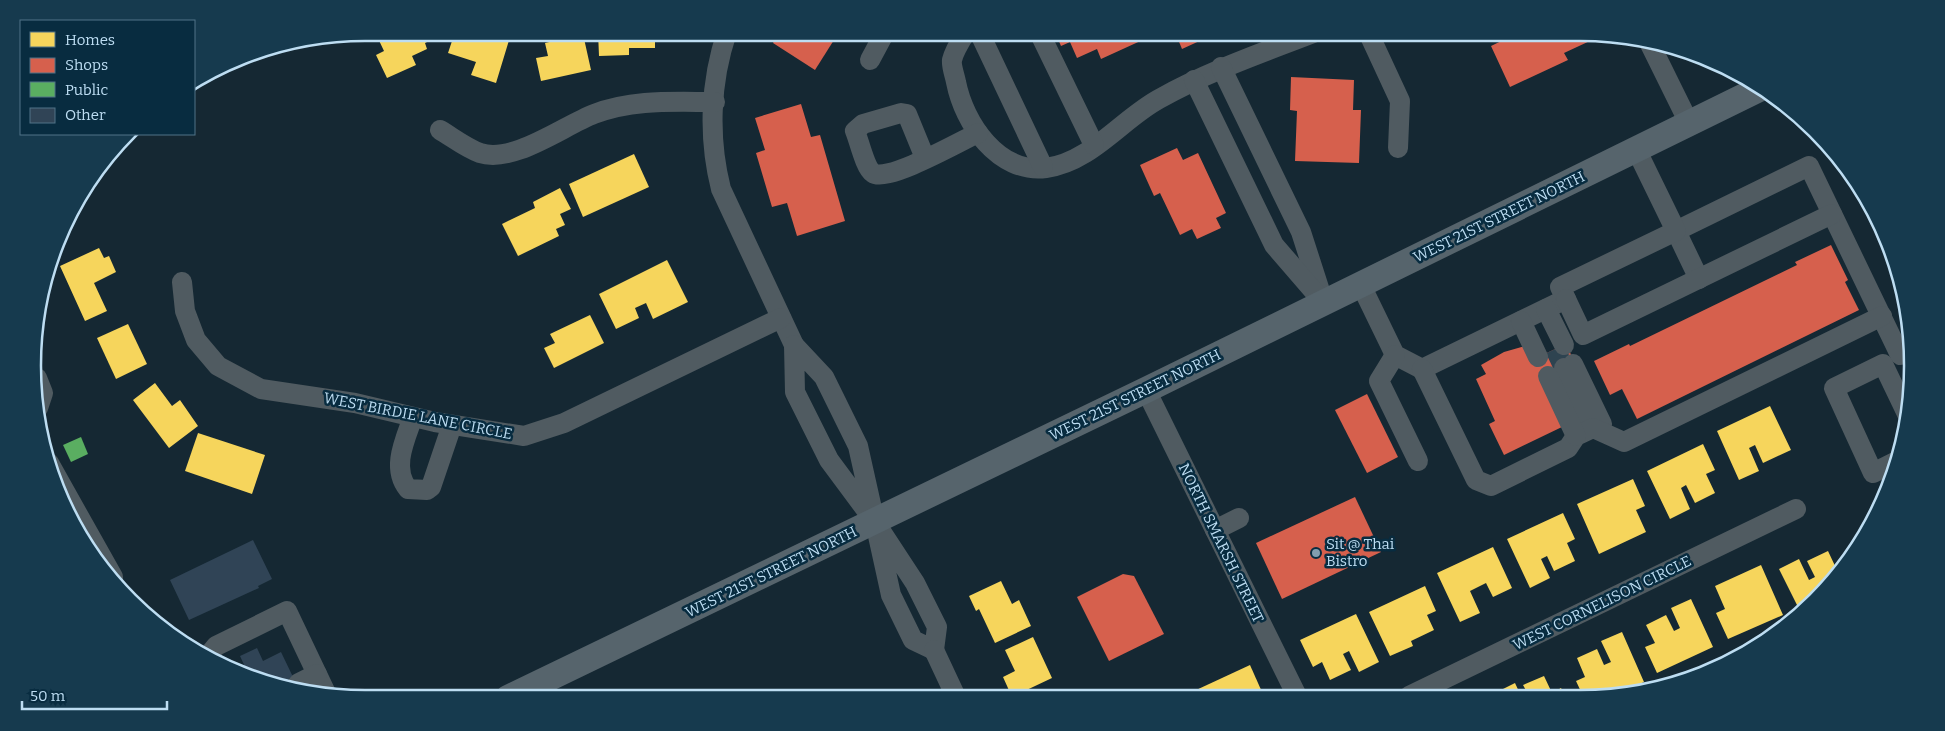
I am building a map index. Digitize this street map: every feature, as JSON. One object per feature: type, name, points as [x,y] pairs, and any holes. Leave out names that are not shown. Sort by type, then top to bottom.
[{"type":"main road","name":"WEST 21ST STREET NORTH","points":[[525,690],[875,522],[1753,92]]},
{"type":"street","points":[[724,41],[717,60],[711,135],[715,165],[721,189],[794,345],[824,376],[858,446],[891,596],[913,640],[934,650]]},
{"type":"street","points":[[870,60],[880,41]]},
{"type":"street","points":[[962,41],[952,60],[959,97],[984,143],[1012,164],[1043,168],[1073,159],[1156,100],[1194,80],[1222,67],[1292,41]]},
{"type":"street","points":[[983,41],[1043,168]]},
{"type":"street","points":[[1043,41],[1094,145]]},
{"type":"street","points":[[1372,41],[1400,101],[1398,148]]},
{"type":"street","points":[[1653,49],[1689,123]]},
{"type":"street","points":[[1222,67],[1301,232],[1324,303]]},
{"type":"street","points":[[1194,80],[1274,245],[1324,303]]},
{"type":"street","points":[[440,130],[480,153],[506,153],[529,146],[594,114],[639,102],[715,102]]},
{"type":"street","points":[[925,158],[978,132]]},
{"type":"street","points":[[1636,149],[1699,279]]},
{"type":"street","points":[[1832,214],[1583,335],[1560,287],[1809,166],[1882,316],[1898,356],[1903,388]]},
{"type":"street","name":"WEST BIRDIE LANE CIRCLE","points":[[182,282],[185,311],[196,340],[218,366],[261,389],[355,402],[452,425],[524,436],[564,422],[782,318]]},
{"type":"street","points":[[1361,285],[1395,355],[1422,369],[1476,480],[1491,486],[1568,448],[1585,432],[1602,424],[1560,370],[1585,432]]},
{"type":"street","points":[[1422,369],[1566,300]]},
{"type":"street","points":[[1533,315],[1551,351],[1533,315]]},
{"type":"street","points":[[1585,432],[1624,442],[1882,316]]},
{"type":"street","points":[[794,345],[795,392],[829,460],[875,522],[915,583],[937,627],[934,650],[953,690]]},
{"type":"street","points":[[1395,355],[1379,381],[1418,461]]},
{"type":"street","points":[[1888,465],[1873,473],[1834,388],[1898,356]]},
{"type":"street","name":"NORTH SMARSH STREET","points":[[1146,390],[1294,690]]},
{"type":"street","points":[[413,417],[400,461],[402,481],[408,489],[427,490],[432,487],[452,425]]},
{"type":"street","name":"WEST CORNELISON CIRCLE","points":[[1420,690],[1796,509]]},
{"type":"street","points":[[1214,530],[1240,518]]},
{"type":"street","points":[[212,651],[216,646],[287,611],[323,687]]},
{"type":"street","points":[[299,683],[317,674]]},
{"type":"building: Homes","points":[[379,41],[429,41],[425,43],[427,49],[412,56],[416,65],[387,78],[376,55],[384,51]]},
{"type":"building: Homes","points":[[452,41],[509,41],[496,83],[471,75],[476,62],[448,53]]},
{"type":"building: Homes","points":[[553,41],[585,41],[591,70],[541,81],[536,58],[548,56],[545,43]]},
{"type":"building: Homes","points":[[598,41],[655,41],[655,48],[629,48],[629,55],[599,56]]},
{"type":"building: Homes","points":[[634,154],[649,187],[583,217],[569,184]]},
{"type":"building: Homes","points":[[560,188],[571,209],[560,214],[565,225],[556,229],[559,236],[518,256],[502,224],[535,208],[533,202]]},
{"type":"building: Homes","points":[[99,248],[104,258],[109,256],[116,272],[94,283],[107,311],[85,321],[60,266]]},
{"type":"building: Homes","points":[[667,260],[688,302],[653,319],[646,303],[635,308],[639,318],[616,329],[599,294]]},
{"type":"building: Homes","points":[[590,315],[604,343],[554,368],[544,348],[555,343],[550,334]]},
{"type":"building: Homes","points":[[128,324],[147,364],[116,379],[97,338]]},
{"type":"building: Homes","points":[[155,383],[172,406],[180,400],[198,426],[169,448],[133,400]]},
{"type":"building: Homes","points":[[1770,406],[1791,450],[1763,463],[1755,445],[1749,448],[1759,471],[1739,480],[1717,431]]},
{"type":"building: Homes","points":[[198,433],[265,455],[252,494],[185,471]]},
{"type":"building: Homes","points":[[1703,444],[1715,470],[1706,474],[1715,493],[1695,503],[1686,485],[1681,488],[1690,509],[1670,519],[1647,471]]},
{"type":"building: Homes","points":[[1633,479],[1645,506],[1636,510],[1646,532],[1599,554],[1577,504]]},
{"type":"building: Homes","points":[[1563,513],[1575,539],[1567,543],[1575,561],[1554,571],[1547,556],[1541,559],[1550,578],[1530,588],[1507,539]]},
{"type":"building: Homes","points":[[1493,547],[1512,588],[1493,597],[1486,583],[1470,591],[1480,613],[1460,622],[1437,573]]},
{"type":"building: Homes","points":[[1828,551],[1835,565],[1797,605],[1779,569],[1799,559],[1809,580],[1815,577],[1807,561]]},
{"type":"building: Homes","points":[[1761,565],[1783,615],[1728,639],[1716,613],[1725,609],[1715,586]]},
{"type":"building: Homes","points":[[1001,581],[1012,604],[1019,600],[1031,626],[995,643],[979,609],[976,611],[969,596]]},
{"type":"building: Homes","points":[[1425,586],[1436,611],[1427,615],[1434,630],[1411,641],[1413,646],[1390,656],[1369,612]]},
{"type":"building: Homes","points":[[1691,599],[1713,647],[1657,673],[1645,647],[1655,643],[1646,625],[1666,615],[1674,631],[1680,628],[1671,608]]},
{"type":"building: Homes","points":[[1356,614],[1379,662],[1359,672],[1349,651],[1343,654],[1351,670],[1330,680],[1322,662],[1313,667],[1300,640]]},
{"type":"building: Homes","points":[[1622,632],[1644,682],[1622,687],[1580,690],[1576,681],[1585,677],[1577,658],[1597,649],[1604,665],[1611,662],[1601,641]]},
{"type":"building: Homes","points":[[1033,637],[1052,678],[1027,690],[1009,690],[1003,677],[1015,671],[1005,650]]},
{"type":"building: Homes","points":[[1250,665],[1261,690],[1196,690]]},
{"type":"building: Homes","points":[[1544,676],[1551,690],[1526,690],[1523,685]]},
{"type":"building: Homes","points":[[1515,683],[1518,690],[1501,690]]},
{"type":"building: Shops","points":[[774,41],[833,41],[815,70],[773,43]]},
{"type":"building: Shops","points":[[1059,41],[1140,41],[1101,59],[1097,49],[1077,58],[1070,42],[1061,46]]},
{"type":"building: Shops","points":[[1179,41],[1199,41],[1182,49]]},
{"type":"building: Shops","points":[[1501,41],[1589,41],[1564,53],[1568,60],[1510,87],[1491,46]]},
{"type":"building: Shops","points":[[1291,77],[1354,80],[1353,110],[1361,110],[1359,163],[1295,161],[1297,111],[1290,110]]},
{"type":"building: Shops","points":[[801,104],[811,137],[820,135],[845,221],[797,236],[787,203],[772,207],[756,153],[765,150],[755,118]]},
{"type":"building: Shops","points":[[1177,148],[1183,160],[1198,153],[1226,213],[1216,218],[1221,228],[1197,239],[1192,229],[1180,235],[1160,193],[1154,196],[1140,165]]},
{"type":"building: Shops","points":[[1831,245],[1848,280],[1845,282],[1859,310],[1637,419],[1622,389],[1610,395],[1594,361],[1629,344],[1630,346],[1797,265],[1795,262]]},
{"type":"building: Shops","points":[[1566,344],[1575,363],[1564,426],[1504,455],[1489,424],[1495,421],[1476,379],[1486,374],[1481,365],[1504,352],[1525,346],[1534,359]]},
{"type":"building: Shops","points":[[1367,394],[1398,457],[1367,473],[1335,410]]},
{"type":"building: Shops","points":[[1355,497],[1381,552],[1282,599],[1256,543]]},
{"type":"building: Shops","points":[[1123,574],[1134,576],[1164,634],[1109,661],[1077,597]]},
{"type":"building: Public","points":[[81,437],[88,454],[71,462],[63,445]]},
{"type":"building: Other","points":[[253,540],[272,579],[258,586],[259,588],[189,620],[170,580]]},
{"type":"building: Other","points":[[257,648],[263,661],[281,652],[293,677],[287,680],[261,673],[245,667],[240,656]]},
{"type":"tunnel","points":[[1555,349],[1564,368]]},
{"type":"place","name":"Sit @ Thai Bistro","points":[[1316,553]]}]
